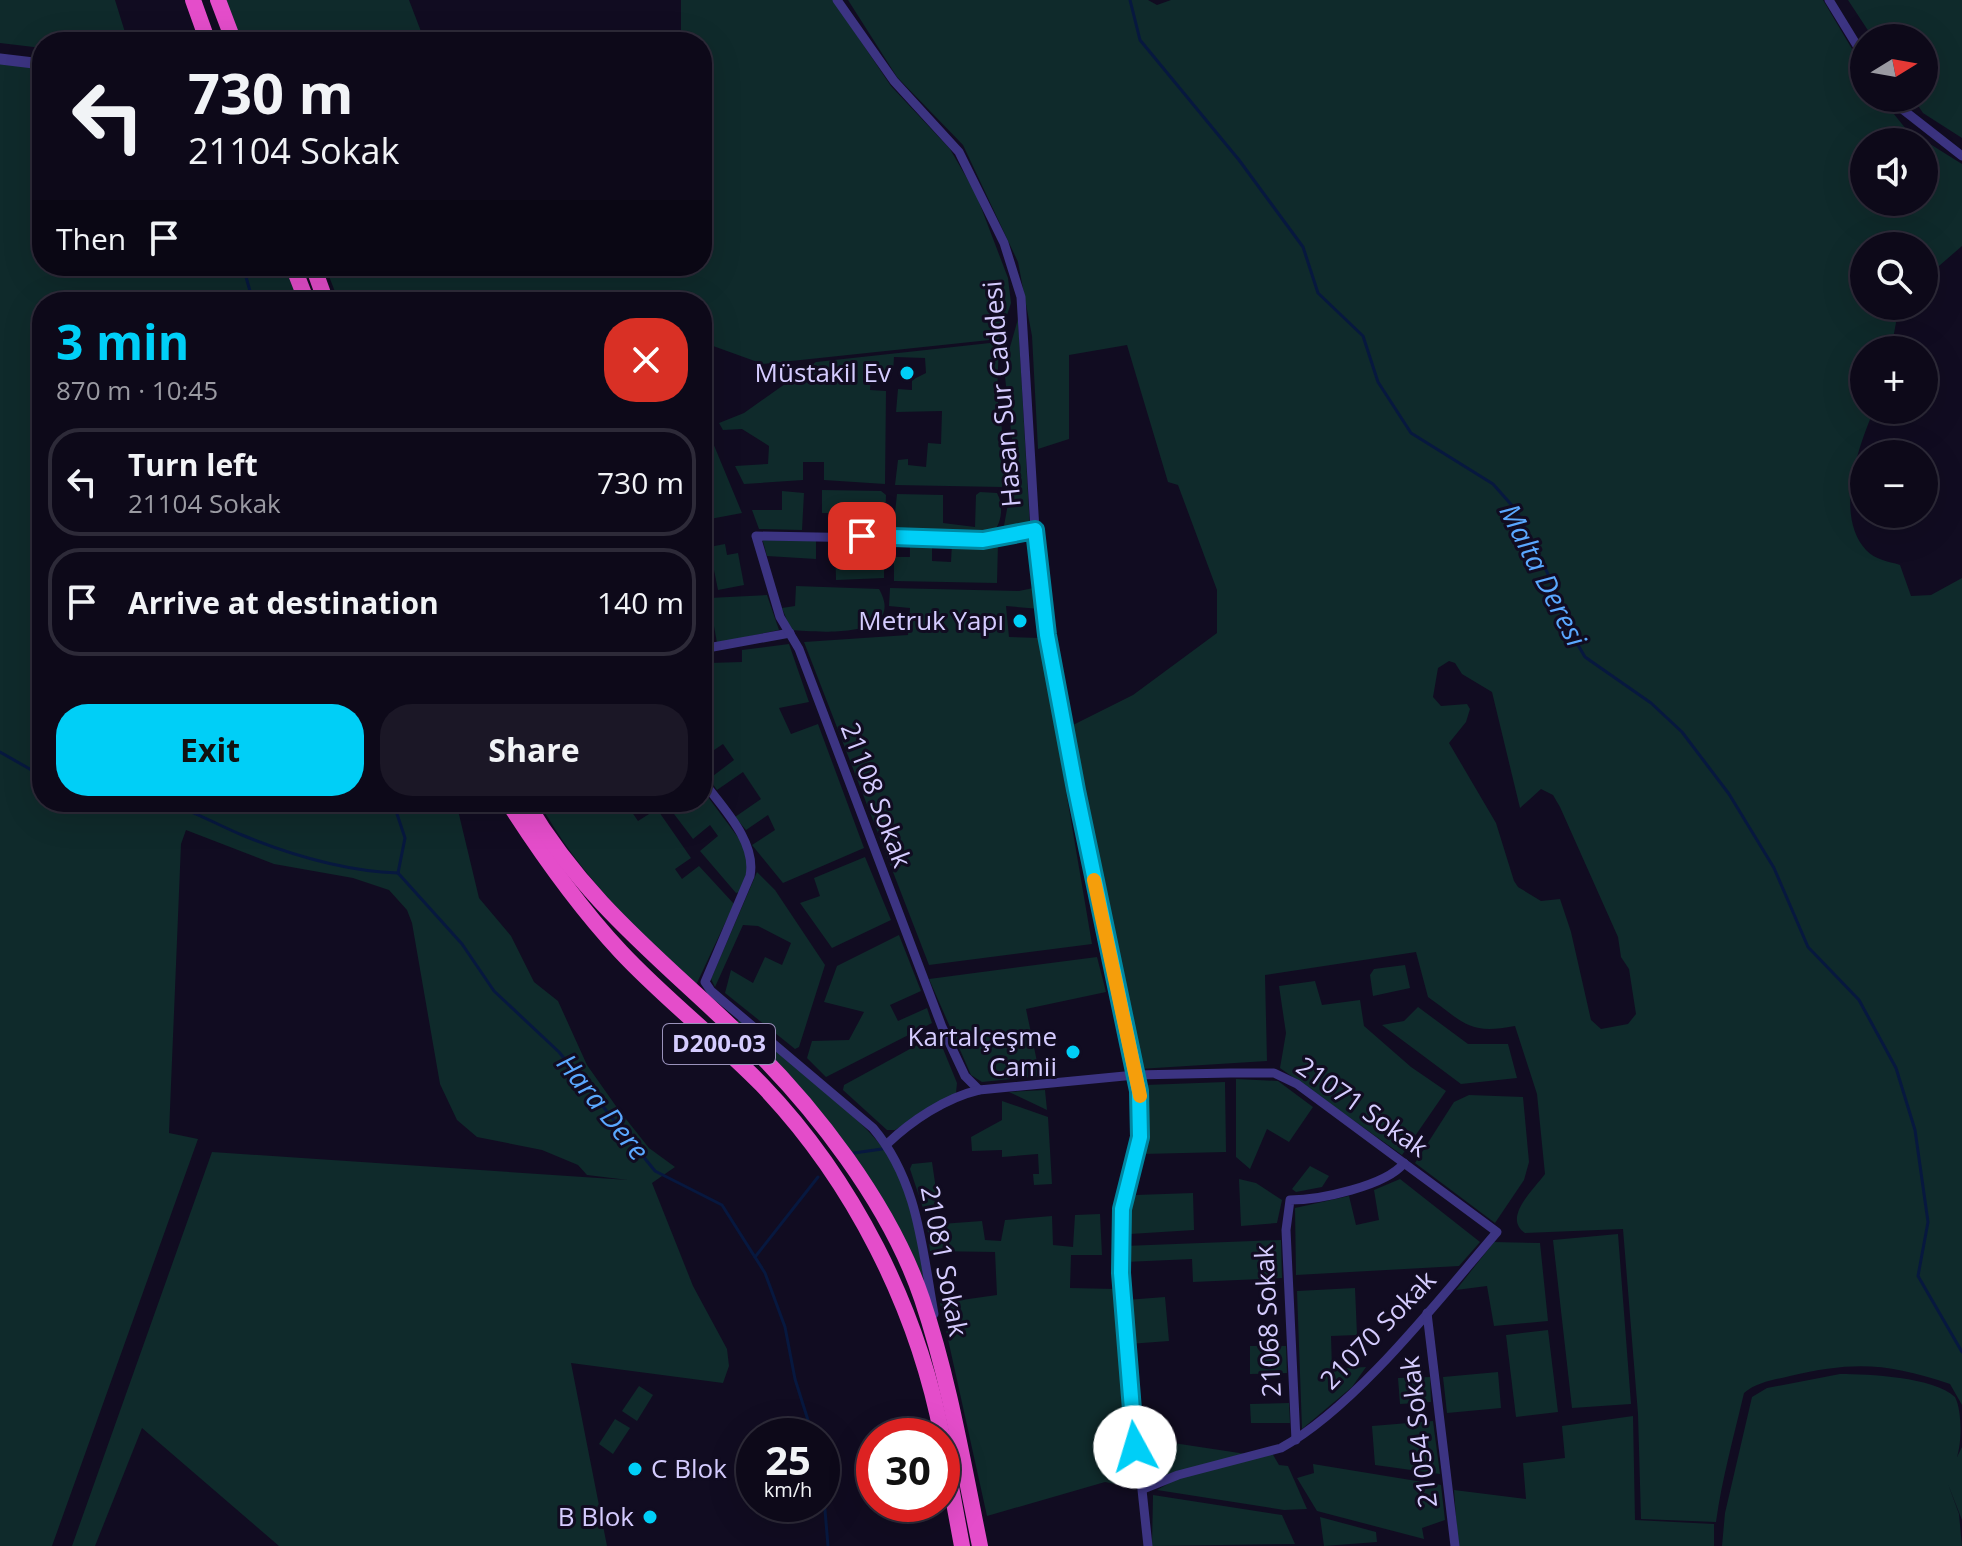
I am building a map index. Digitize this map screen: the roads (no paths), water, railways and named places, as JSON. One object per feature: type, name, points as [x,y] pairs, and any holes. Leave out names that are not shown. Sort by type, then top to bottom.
[{"type":"highway","points":[[193,0],[204,32]]},
{"type":"highway","points":[[218,0],[230,32]]},
{"type":"highway","name":"D200-03","points":[[515,812],[555,872],[622,953],[763,1087],[842,1187],[886,1267],[931,1389],[938,1418]]},
{"type":"highway","name":"D200-03","points":[[533,812],[584,886],[629,934],[741,1036],[831,1138],[904,1256],[921,1297],[944,1375],[980,1546]]},
{"type":"highway","name":"D200-03","points":[[958,1522],[962,1546]]},
{"type":"street","name":"Hasan Sur Caddesi","points":[[837,0],[894,81],[959,152],[1013,266],[1021,297],[1035,530],[1047,635],[1142,1115],[1140,1137],[1122,1209],[1121,1293],[1133,1433],[1143,1489],[1148,1546]]},
{"type":"street","points":[[1829,0],[1850,34]]},
{"type":"street","points":[[0,59],[32,63]]},
{"type":"street","points":[[1906,112],[1962,156]]},
{"type":"street","name":"21108 Sokak","points":[[979,1090],[962,1069],[936,1012],[790,633],[780,617],[756,536],[983,540],[1035,530]]},
{"type":"street","points":[[712,647],[790,633]]},
{"type":"street","name":"21081 Sokak","points":[[712,794],[740,833],[752,866],[705,978],[711,991],[826,1086],[887,1144],[904,1175],[915,1207],[944,1375]]},
{"type":"street","name":"21108 Sokak","points":[[962,1069],[962,1095]]},
{"type":"street","name":"21071 Sokak","points":[[887,1144],[912,1122],[962,1095],[979,1090],[1135,1075],[1274,1073],[1287,1077],[1497,1232]]},
{"type":"street","name":"21068 Sokak","points":[[1296,1440],[1286,1230],[1290,1200],[1306,1200],[1387,1178],[1404,1163]]},
{"type":"street","name":"21070 Sokak","points":[[1143,1489],[1178,1475],[1281,1448],[1296,1440],[1351,1394],[1497,1232]]},
{"type":"street","name":"21054 Sokak","points":[[1427,1313],[1455,1546]]},
{"type":"waterway","name":"Malta Deresi","points":[[1130,0],[1140,40],[1239,160],[1303,247],[1318,293],[1363,336],[1378,382],[1411,433],[1493,484],[1516,510],[1549,576],[1564,621],[1585,657],[1651,703],[1682,732],[1729,794],[1774,868],[1808,947],[1859,1000],[1896,1068],[1915,1130],[1928,1222],[1918,1276],[1962,1352]]},
{"type":"waterway","name":"Hara Dere","points":[[246,276],[250,292]]},
{"type":"waterway","name":"Hara Dere","points":[[0,752],[32,770]]},
{"type":"waterway","name":"Hara Dere","points":[[190,812],[242,835],[299,855],[359,869],[398,873],[462,944],[494,991],[559,1052],[655,1171],[722,1205],[765,1273],[785,1327],[795,1379],[807,1418]]},
{"type":"waterway","name":"Hara Dere","points":[[396,812],[405,838],[398,873]]},
{"type":"waterway","points":[[854,1153],[882,1149]]},
{"type":"waterway","points":[[755,1257],[818,1177]]},
{"type":"waterway","name":"Hara Dere","points":[[826,1522],[828,1546]]},
{"type":"place","name":"Müstakil Ev","points":[[907,373]]},
{"type":"place","name":"Metruk Yapı","points":[[1020,621]]},
{"type":"place","name":"Kartalçeşme Camii","points":[[1073,1052]]},
{"type":"place","name":"C Blok","points":[[635,1469]]},
{"type":"place","name":"B Blok","points":[[650,1517]]}]
